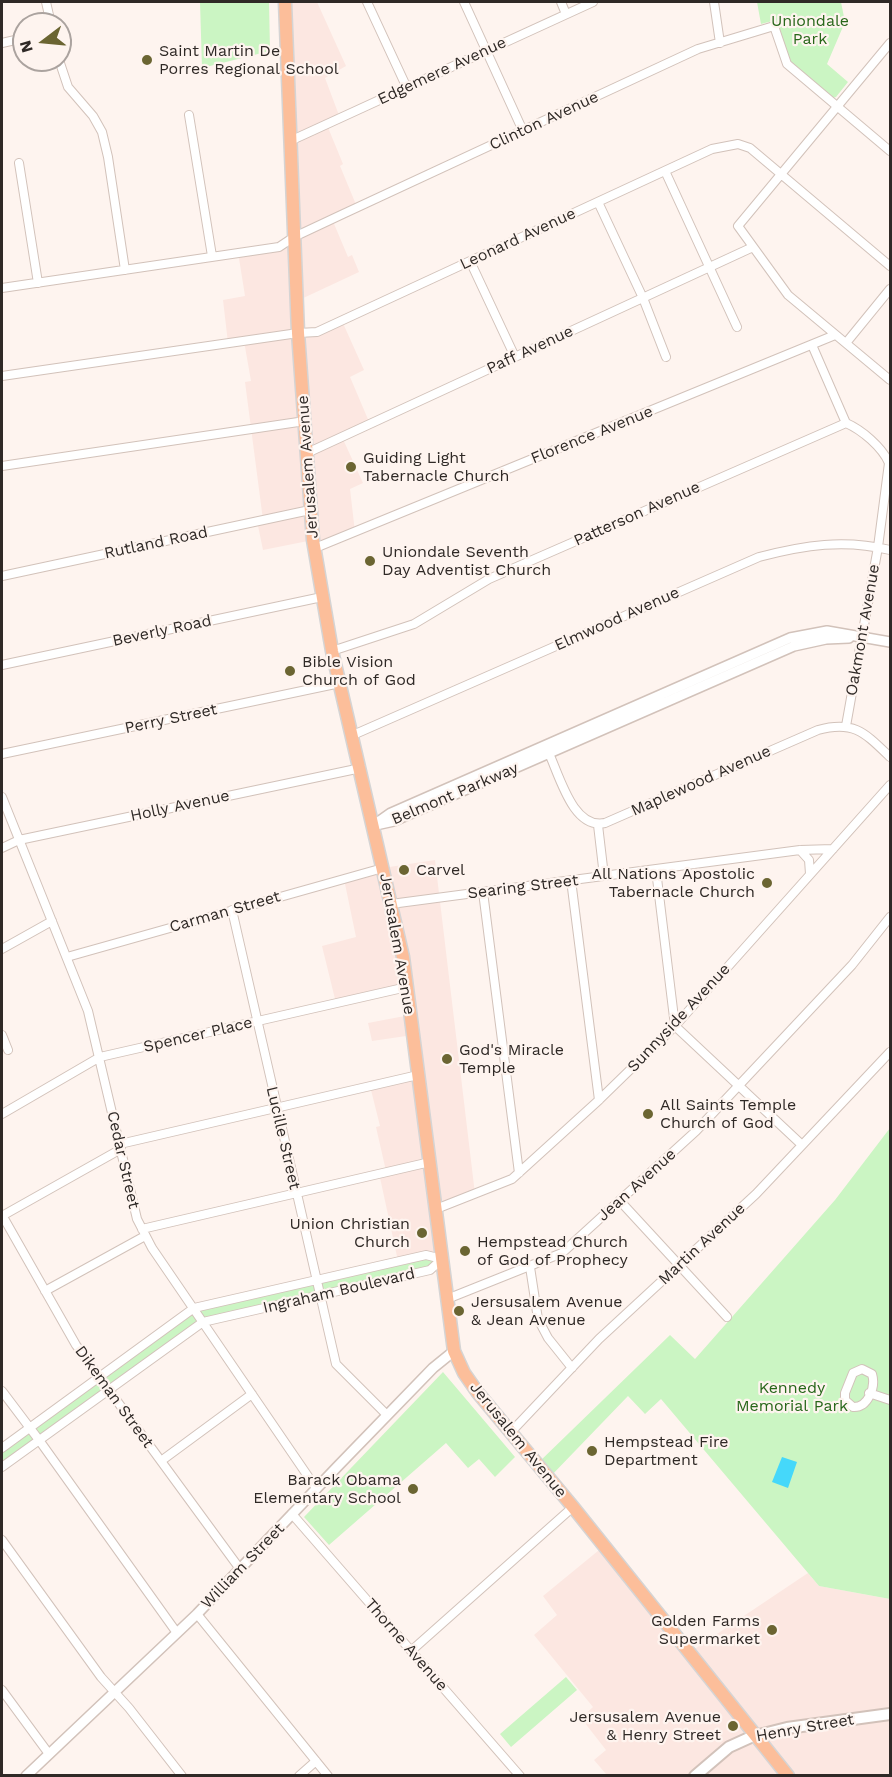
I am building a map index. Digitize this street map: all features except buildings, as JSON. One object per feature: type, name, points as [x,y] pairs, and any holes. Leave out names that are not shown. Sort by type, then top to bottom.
[{"type":"main road","name":"Jerusalem Avenue","points":[[285,2],[298,333],[310,510],[332,651],[374,825],[406,987],[453,1351],[464,1373],[478,1393],[758,1735],[788,1776]]},
{"type":"main road","name":"Henry Street","points":[[695,1776],[729,1747],[758,1735],[788,1728],[891,1714]]},
{"type":"street","points":[[367,2],[407,88]]},
{"type":"street","points":[[464,2],[523,130]]},
{"type":"street","points":[[561,2],[566,14]]},
{"type":"street","name":"Edgemere Avenue","points":[[290,141],[592,2]]},
{"type":"street","points":[[714,2],[720,42]]},
{"type":"street","name":"Clinton Avenue","points":[[2,288],[279,247],[294,237],[698,49],[774,26],[787,64],[837,107]]},
{"type":"street","points":[[891,43],[738,226],[788,295],[891,380]]},
{"type":"street","points":[[63,72],[68,87],[93,116],[102,132],[108,157],[125,270]]},
{"type":"street","points":[[837,107],[891,151]]},
{"type":"street","points":[[189,115],[212,256]]},
{"type":"street","name":"Leonard Avenue","points":[[2,376],[317,332],[712,149],[738,144],[750,148],[781,174]]},
{"type":"street","points":[[19,163],[38,283]]},
{"type":"street","points":[[665,171],[737,327]]},
{"type":"street","points":[[781,174],[891,266]]},
{"type":"street","points":[[598,202],[643,298],[666,357]]},
{"type":"street","name":"Paff Avenue","points":[[307,453],[753,247]]},
{"type":"street","points":[[470,261],[515,357]]},
{"type":"street","points":[[846,342],[891,289]]},
{"type":"street","name":"Florence Avenue","points":[[315,548],[835,335]]},
{"type":"street","points":[[812,345],[846,423]]},
{"type":"street","points":[[2,466],[305,421]]},
{"type":"street","name":"Oakmont Avenue","points":[[846,423],[856,427],[886,455],[889,463],[878,547],[846,726]]},
{"type":"street","name":"Patterson Avenue","points":[[332,651],[414,624],[489,579],[846,423]]},
{"type":"street","name":"Rutland Road","points":[[2,576],[310,510]]},
{"type":"street","name":"Elmwood Avenue","points":[[353,735],[759,557],[796,547],[826,544],[891,550]]},
{"type":"street","name":"Beverly Road","points":[[2,665],[322,597]]},
{"type":"street","name":"Belmont Parkway","points":[[374,825],[394,821],[459,788],[754,659],[794,646],[826,639],[861,637],[891,642]]},
{"type":"street","name":"Belmont Parkway","points":[[861,637],[891,650]]},
{"type":"street","name":"Perry Street","points":[[2,754],[340,683]]},
{"type":"street","points":[[846,726],[869,737],[891,757]]},
{"type":"street","name":"Maplewood Avenue","points":[[598,825],[605,824],[818,730],[846,726]]},
{"type":"street","points":[[547,750],[574,809],[584,820],[598,825],[604,876]]},
{"type":"street","name":"Holly Avenue","points":[[2,848],[19,840],[361,768]]},
{"type":"street","name":"Sunnyside Avenue","points":[[436,1209],[507,1182],[599,1101],[675,1026],[891,785]]},
{"type":"street","name":"Cedar Street","points":[[2,797],[88,1011],[137,1219],[203,1322],[316,1488]]},
{"type":"street","name":"Searing Street","points":[[391,904],[800,850],[833,849]]},
{"type":"street","points":[[800,850],[809,860],[810,874]]},
{"type":"street","name":"Carman Street","points":[[67,957],[383,868]]},
{"type":"street","points":[[656,870],[675,1026],[802,1145]]},
{"type":"street","points":[[571,880],[599,1101]]},
{"type":"street","points":[[483,892],[519,1173]]},
{"type":"street","name":"Lucille Street","points":[[232,910],[336,1364],[387,1415]]},
{"type":"street","name":"Jean Avenue","points":[[447,1299],[562,1253],[696,1131],[852,965],[891,917]]},
{"type":"street","points":[[2,950],[52,921]]},
{"type":"street","name":"Spencer Place","points":[[2,1114],[99,1057],[406,987]]},
{"type":"street","points":[[2,1035],[8,1050]]},
{"type":"street","name":"Martin Avenue","points":[[511,1432],[598,1339],[756,1194],[891,1052]]},
{"type":"street","points":[[2,1215],[120,1147],[276,1107],[418,1075]]},
{"type":"street","points":[[45,1292],[144,1232],[296,1192],[429,1162]]},
{"type":"street","points":[[620,1201],[727,1317]]},
{"type":"street","name":"Dikeman Street","points":[[2,1215],[75,1345],[240,1569]]},
{"type":"street","name":"Ingraham Boulevard","points":[[2,1448],[194,1308],[426,1255],[442,1259]]},
{"type":"street","name":"Ingraham Boulevard","points":[[2,1467],[203,1322],[430,1270],[442,1259]]},
{"type":"street","points":[[530,1267],[538,1319],[548,1338],[572,1368]]},
{"type":"street","name":"William Street","points":[[26,1776],[197,1614],[387,1415],[453,1351]]},
{"type":"street","points":[[866,1370],[872,1374],[870,1393],[866,1403],[860,1407],[852,1407],[847,1403],[845,1392],[851,1376],[856,1371],[866,1370]]},
{"type":"street","points":[[2,1391],[177,1633]]},
{"type":"street","points":[[870,1393],[891,1400]]},
{"type":"street","points":[[160,1461],[252,1394]]},
{"type":"street","points":[[411,1651],[573,1507]]},
{"type":"street","name":"Thorne Avenue","points":[[292,1514],[520,1776]]},
{"type":"street","points":[[2,1540],[101,1677],[152,1735],[182,1776]]},
{"type":"street","points":[[197,1614],[328,1776]]},
{"type":"street","points":[[2,1690],[49,1754]]},
{"type":"street","points":[[298,1776],[316,1761]]},
{"type":"shaded area","points":[[285,2],[317,2],[346,66],[325,78],[340,118],[327,125],[343,164],[340,166],[357,207],[332,219],[348,257],[352,255],[359,272],[297,301],[298,332],[317,332],[342,321],[364,370],[350,377],[370,424],[342,437],[363,483],[350,489],[355,532],[315,548],[313,540],[263,550],[257,521],[263,520],[245,382],[251,381],[244,341],[228,343],[223,300],[245,296],[238,252],[279,247],[294,237]]},
{"type":"shaded area","points":[[435,860],[475,1194],[436,1209],[442,1259],[398,1261],[379,1173],[386,1171],[376,1127],[380,1126],[370,1086],[418,1075],[413,1035],[372,1041],[368,1023],[410,1015],[407,988],[336,1003],[322,946],[356,937],[344,879],[383,868]]},
{"type":"shaded area","points":[[604,1546],[690,1652],[808,1573],[819,1586],[890,1599],[890,1775],[605,1775],[594,1760],[606,1750],[581,1718],[593,1707],[534,1635],[557,1615],[543,1596]]},
{"type":"green space","points":[[200,2],[269,2],[270,51],[202,68]]},
{"type":"green space","name":"Uniondale Park","points":[[757,2],[841,2],[845,22],[827,64],[848,82],[836,97],[833,98],[792,65],[776,20],[761,24]]},
{"type":"green space","name":"Kennedy Memorial Park","points":[[890,1128],[890,1599],[819,1586],[661,1399],[645,1414],[628,1396],[549,1478],[537,1464],[670,1335],[695,1359],[835,1200]]},
{"type":"green space","points":[[426,1255],[442,1259],[430,1270],[203,1322],[2,1467],[2,1448],[194,1308]]},
{"type":"green space","points":[[443,1372],[515,1457],[495,1477],[479,1459],[468,1468],[446,1443],[329,1545],[304,1517]]},
{"type":"green space","points":[[566,1677],[577,1690],[511,1747],[500,1734]]},
{"type":"water","points":[[782,1457],[797,1462],[788,1488],[772,1482]]},
{"type":"place","name":"Saint Martin De Porres Regional School","points":[[147,60]]},
{"type":"place","name":"Guiding Light Tabernacle Church","points":[[351,467]]},
{"type":"place","name":"Uniondale Seventh Day Adventist Church","points":[[370,561]]},
{"type":"place","name":"Bible Vision Church of God","points":[[290,671]]},
{"type":"place","name":"Carvel","points":[[404,870]]},
{"type":"place","name":"All Nations Apostolic Tabernacle Church","points":[[767,883]]},
{"type":"place","name":"God's Miracle Temple","points":[[447,1059]]},
{"type":"place","name":"All Saints Temple Church of God","points":[[648,1114]]},
{"type":"place","name":"Union Christian Church","points":[[422,1233]]},
{"type":"place","name":"Hempstead Church of God of Prophecy","points":[[465,1251]]},
{"type":"place","name":"Jersusalem Avenue & Jean Avenue","points":[[459,1311]]},
{"type":"place","name":"Hempstead Fire Department","points":[[592,1451]]},
{"type":"place","name":"Barack Obama Elementary School","points":[[413,1489]]},
{"type":"place","name":"Golden Farms Supermarket","points":[[772,1630]]},
{"type":"place","name":"Jersusalem Avenue & Henry Street","points":[[733,1726]]}]
